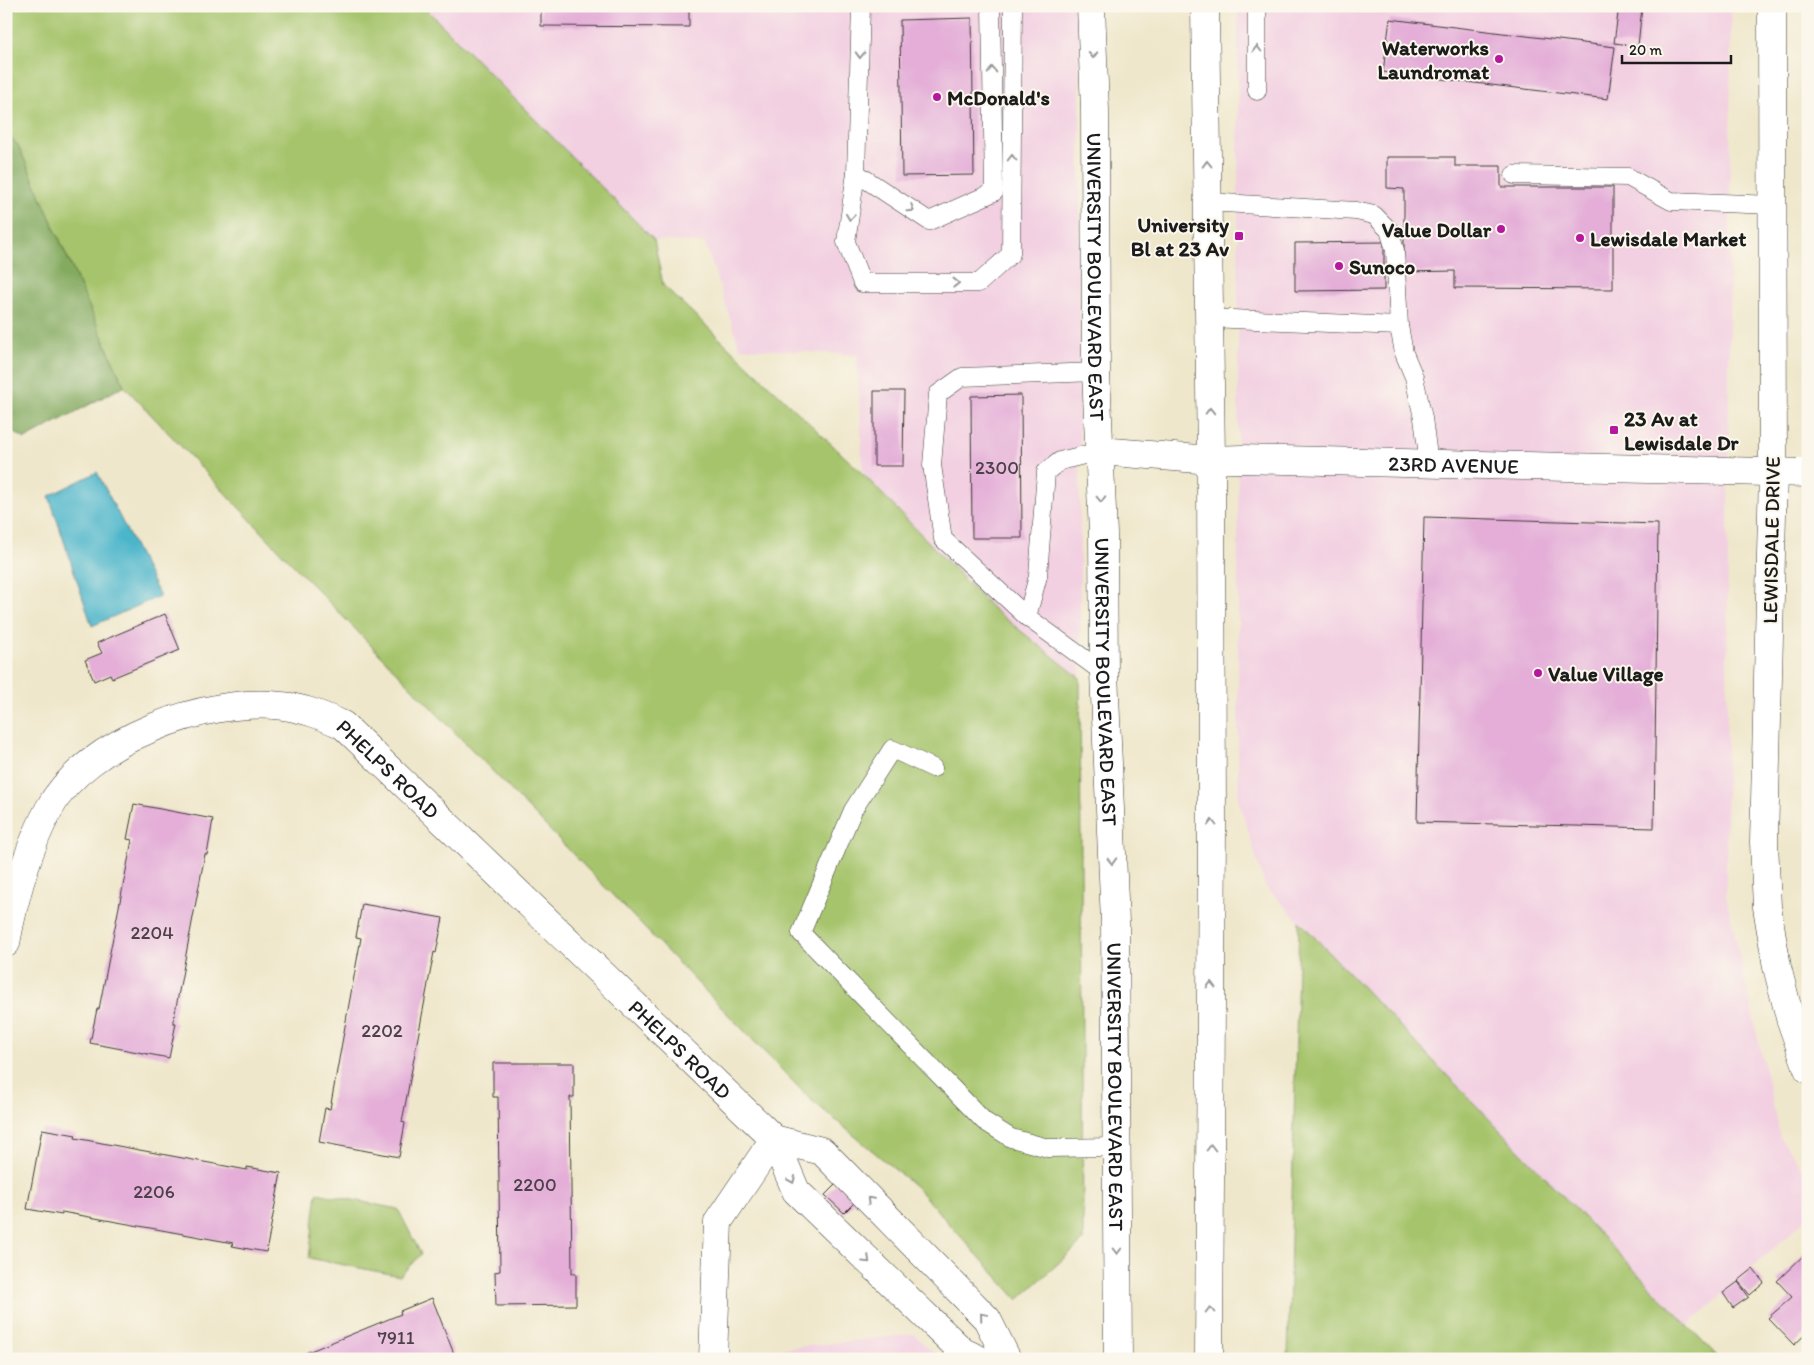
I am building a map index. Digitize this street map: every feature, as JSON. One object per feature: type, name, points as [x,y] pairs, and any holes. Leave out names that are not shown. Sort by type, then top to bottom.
[{"type":"street","name":"UNIVERSITY BOULEVARD EAST","points":[[1091,6],[1095,110],[1096,372],[1103,534],[1104,673],[1115,922],[1118,1359]]},
{"type":"street","points":[[1205,6],[1212,835],[1210,1359]]},
{"type":"street","name":"LEWISDALE DRIVE","points":[[1772,6],[1773,472],[1764,842],[1767,907],[1779,975],[1790,1018],[1808,1069]]},
{"type":"street","name":"23RD AVENUE","points":[[1100,451],[1210,460],[1242,459],[1808,473]]},
{"type":"street","name":"PHELPS ROAD","points":[[6,942],[25,866],[49,808],[74,775],[102,753],[160,724],[213,710],[248,705],[280,705],[313,712],[343,725],[774,1139],[796,1191],[963,1352],[978,1359]]},
{"type":"street","points":[[713,1359],[718,1222],[774,1139],[822,1150],[987,1319],[1007,1359]]},
{"type":"lane","points":[[861,6],[856,173],[846,242],[862,283],[979,283],[1011,254],[1013,6]]},
{"type":"lane","points":[[856,173],[929,221],[994,192],[991,6]]},
{"type":"lane","points":[[1257,91],[1258,6]]},
{"type":"lane","points":[[1514,175],[1628,177],[1671,201],[1772,205]]},
{"type":"lane","points":[[1207,202],[1356,211],[1374,215],[1389,230],[1395,250],[1399,326],[1404,353],[1414,377],[1423,418],[1429,464]]},
{"type":"lane","points":[[1209,318],[1399,326]]},
{"type":"lane","points":[[1096,372],[962,377],[938,394],[932,465],[943,539],[1026,617],[1104,673]]},
{"type":"lane","points":[[1026,617],[1038,576],[1046,472],[1060,461],[1100,451]]},
{"type":"lane","points":[[933,768],[892,749],[853,810],[801,933],[984,1121],[1011,1138],[1048,1148],[1116,1147]]},
{"type":"shaded area","points":[[419,6],[1080,6],[1080,678],[992,608],[863,474],[857,355],[740,348],[705,243],[654,240],[497,87]]},
{"type":"shaded area","points":[[1238,6],[1686,6],[1731,9],[1726,895],[1780,1137],[1808,1177],[1808,1217],[1688,1326],[1265,886],[1238,799]]},
{"type":"shaded area","points":[[914,1334],[939,1359],[770,1359],[770,1350]]},
{"type":"green space","points":[[6,6],[423,6],[654,240],[663,285],[863,474],[992,608],[1080,678],[1083,1241],[1018,1300],[916,1187],[809,1098],[294,566],[124,386],[18,145],[6,134]]},
{"type":"green space","points":[[6,134],[18,145],[124,386],[25,439],[6,427]]},
{"type":"green space","points":[[1299,921],[1688,1326],[1720,1359],[1288,1359]]},
{"type":"green space","points":[[317,1193],[398,1209],[421,1254],[400,1276],[309,1258]]},
{"type":"water","points":[[97,472],[160,596],[92,626],[49,496]]},
{"type":"building","points":[[541,6],[689,6],[689,27],[541,26]]},
{"type":"building","points":[[1619,6],[1642,7],[1638,46],[1614,43]]},
{"type":"building","name":"McDonald's","points":[[972,18],[974,175],[902,176],[900,20]]},
{"type":"building","name":"Waterworks Laundromat","points":[[1390,19],[1615,47],[1608,99],[1383,72]]},
{"type":"building","points":[[1387,157],[1455,157],[1455,166],[1501,166],[1501,187],[1613,187],[1613,289],[1455,288],[1455,271],[1404,272],[1404,189],[1387,188]]},
{"type":"building","name":"Sunoco","points":[[1384,242],[1384,290],[1295,291],[1295,243]]},
{"type":"building","points":[[874,391],[904,391],[903,466],[874,466]]},
{"type":"building","points":[[1021,395],[1022,538],[972,538],[971,396]]},
{"type":"building","name":"Value Village","points":[[1424,517],[1658,524],[1654,828],[1417,822]]},
{"type":"building","points":[[165,614],[180,650],[112,678],[110,674],[94,681],[85,660],[102,653],[97,643]]},
{"type":"building","points":[[134,804],[213,819],[173,1023],[176,1023],[169,1058],[90,1043],[97,1009],[99,1009],[132,840],[127,839]]},
{"type":"building","points":[[362,904],[443,918],[436,953],[434,952],[402,1122],[405,1123],[399,1157],[319,1142],[325,1108],[330,1109],[361,938],[356,937]]},
{"type":"building","points":[[493,1063],[574,1063],[574,1097],[570,1097],[572,1273],[576,1273],[576,1305],[496,1306],[495,1272],[500,1271],[498,1097],[493,1097]]},
{"type":"building","points":[[42,1129],[76,1135],[75,1138],[247,1170],[247,1167],[281,1173],[266,1252],[232,1246],[233,1243],[62,1212],[62,1215],[27,1209]]},
{"type":"building","points":[[837,1183],[856,1201],[844,1213],[825,1195]]},
{"type":"building","points":[[1808,1251],[1808,1332],[1794,1345],[1768,1318],[1792,1297],[1777,1281]]},
{"type":"building","points":[[1753,1269],[1764,1283],[1750,1295],[1738,1281]]},
{"type":"building","points":[[1738,1282],[1749,1297],[1733,1308],[1723,1293]]},
{"type":"building","points":[[432,1298],[456,1359],[291,1359],[401,1314],[400,1311]]},
{"type":"place","name":"Waterworks Laundromat","points":[[1499,59]]},
{"type":"place","name":"McDonald's","points":[[937,97]]},
{"type":"place","name":"Value Dollar","points":[[1501,229]]},
{"type":"place","name":"University Bl at 23 Av","points":[[1239,236]]},
{"type":"place","name":"Lewisdale Market","points":[[1580,238]]},
{"type":"place","name":"Sunoco","points":[[1339,266]]},
{"type":"place","name":"23 Av at Lewisdale Dr","points":[[1614,430]]},
{"type":"place","name":"Value Village","points":[[1538,673]]}]
